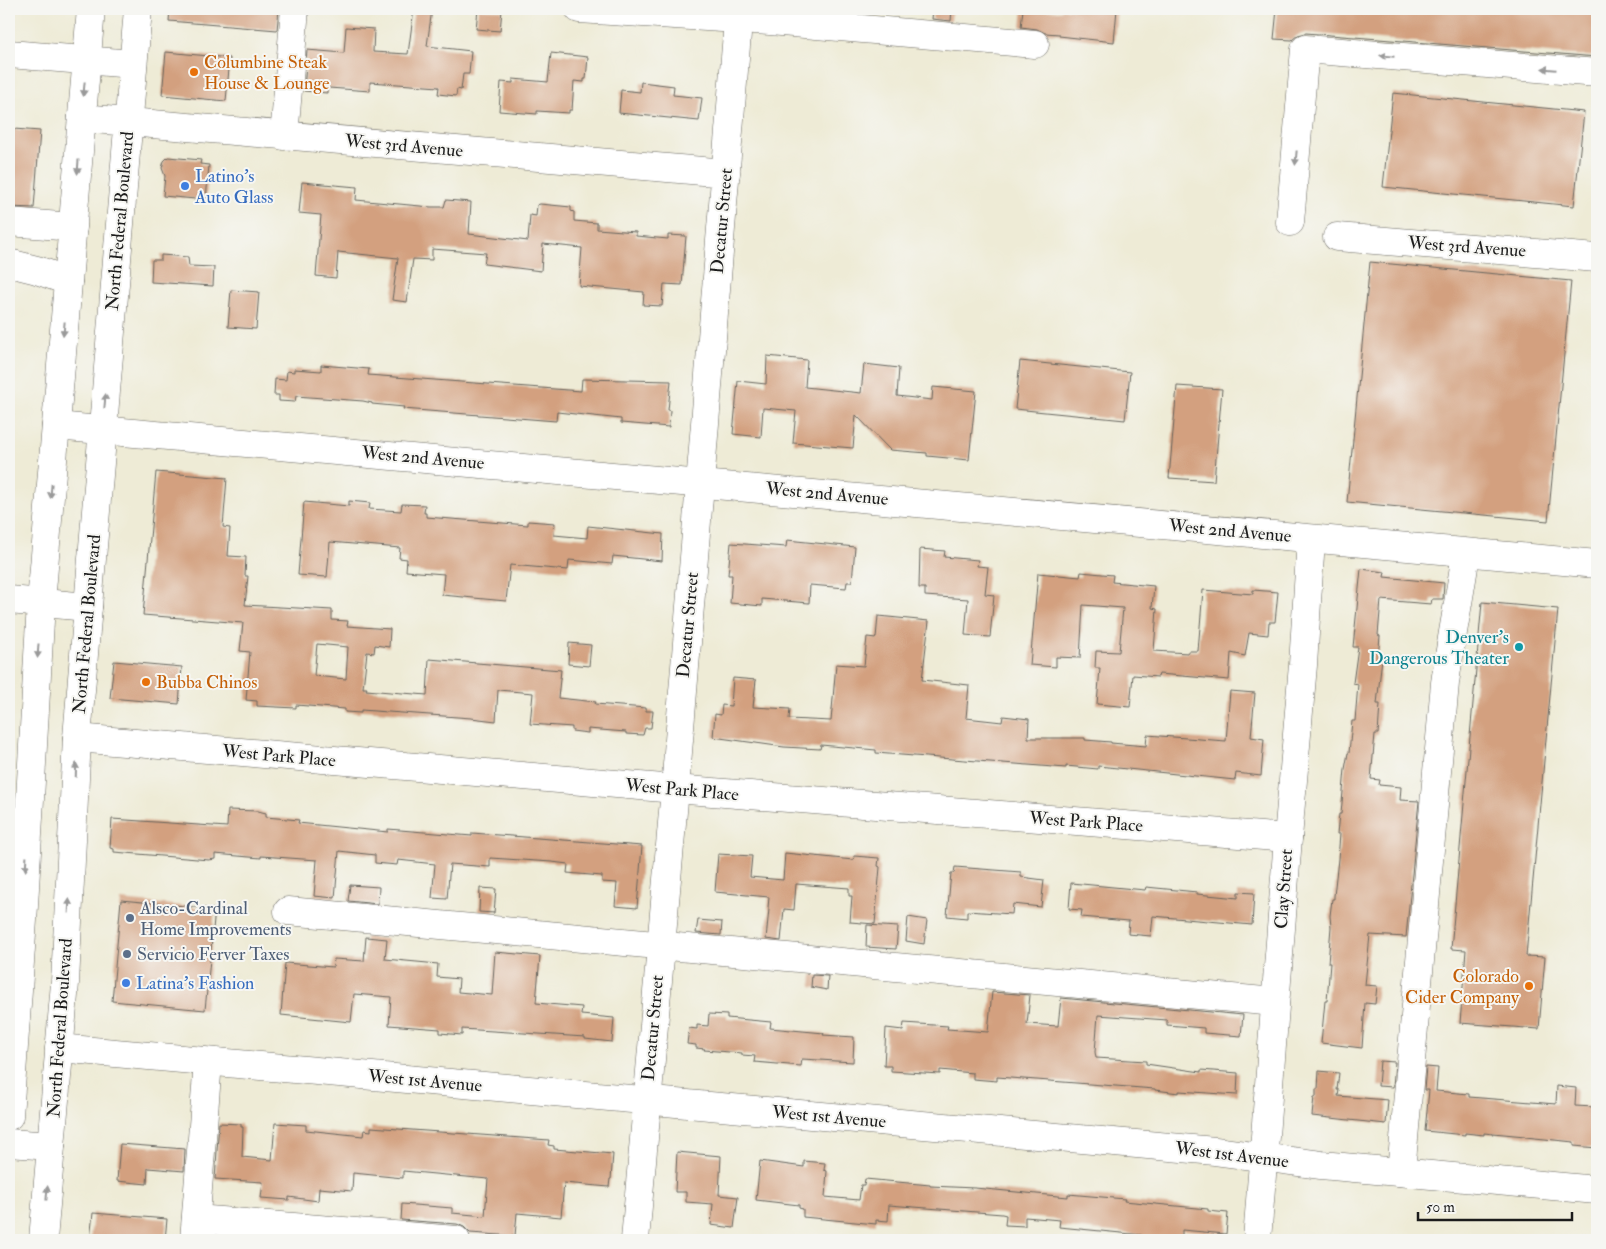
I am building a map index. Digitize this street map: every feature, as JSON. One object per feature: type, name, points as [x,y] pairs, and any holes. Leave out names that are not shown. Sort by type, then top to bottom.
[{"type":"street","points":[[9,1116],[24,906],[41,602],[91,9]]},
{"type":"street","name":"North Federal Boulevard","points":[[43,1240],[69,918],[77,738],[138,9]]},
{"type":"street","points":[[284,136],[295,9]]},
{"type":"street","points":[[579,9],[738,14],[1035,44]]},
{"type":"street","name":"Decatur Street","points":[[635,1240],[675,789],[738,14]]},
{"type":"street","points":[[1290,222],[1305,49],[1597,73]]},
{"type":"street","points":[[9,54],[133,64]]},
{"type":"street","name":"West 3rd Avenue","points":[[82,118],[726,173]]},
{"type":"street","points":[[9,222],[73,227]]},
{"type":"street","name":"West 3rd Avenue","points":[[1337,237],[1597,258]]},
{"type":"street","points":[[9,263],[68,281]]},
{"type":"street","name":"West 2nd Avenue","points":[[56,426],[1597,564]]},
{"type":"street","name":"Clay Street","points":[[1257,1240],[1303,665],[1310,539]]},
{"type":"street","points":[[1401,1172],[1445,683],[1466,553]]},
{"type":"street","points":[[9,600],[88,607]]},
{"type":"street","name":"West Park Place","points":[[77,738],[675,789],[1288,838]]},
{"type":"street","points":[[288,911],[1275,1002]]},
{"type":"street","name":"West 1st Avenue","points":[[60,1048],[1215,1151],[1263,1158],[1597,1190]]},
{"type":"street","points":[[208,1062],[195,1230],[456,1240]]},
{"type":"street","points":[[9,1143],[51,1146]]},
{"type":"building","points":[[170,9],[279,9],[277,30],[169,21]]},
{"type":"building","points":[[414,9],[432,9],[427,46],[471,51],[469,74],[463,74],[461,90],[457,89],[456,96],[438,94],[439,87],[370,82],[370,91],[327,88],[327,93],[304,91],[307,50],[344,53],[346,27],[374,29],[373,52],[408,54]]},
{"type":"building","points":[[478,9],[502,10],[500,31],[476,29]]},
{"type":"building","points":[[933,9],[952,9],[951,21],[932,19]]},
{"type":"building","points":[[1023,9],[1061,11],[1062,9],[1117,9],[1114,42],[1059,36],[1059,34],[1045,33],[1037,29],[1021,27]]},
{"type":"building","points":[[1277,9],[1597,9],[1597,57],[1306,33],[1298,35],[1292,40],[1274,39]]},
{"type":"building","points":[[166,52],[230,58],[226,101],[162,95]]},
{"type":"building","points":[[551,53],[588,57],[586,79],[584,79],[584,82],[574,81],[572,110],[569,110],[569,113],[537,111],[537,114],[499,111],[501,82],[513,83],[513,79],[548,82]]},
{"type":"building","points":[[641,82],[674,86],[673,95],[702,98],[699,121],[619,113],[621,90],[640,92]]},
{"type":"building","points":[[1393,93],[1584,112],[1574,206],[1383,187]]},
{"type":"building","points":[[14,129],[40,131],[34,208],[9,207],[9,137],[13,137]]},
{"type":"building","name":"Latino's Auto Glass","points":[[168,157],[201,160],[200,164],[209,165],[206,200],[163,196],[165,176],[162,168],[164,161]]},
{"type":"building","points":[[302,182],[357,187],[356,200],[431,207],[444,207],[446,200],[471,202],[469,234],[528,241],[530,215],[536,216],[537,205],[540,204],[571,207],[571,211],[574,212],[574,221],[597,223],[597,229],[636,232],[636,236],[668,239],[668,235],[686,236],[682,285],[664,284],[662,306],[643,305],[644,292],[579,286],[582,248],[543,244],[541,271],[484,264],[486,253],[432,249],[432,260],[413,259],[407,302],[392,300],[398,258],[338,252],[336,278],[316,276],[321,215],[299,213]]},
{"type":"building","points":[[161,255],[188,257],[189,266],[214,267],[213,286],[151,282],[152,260],[161,260]]},
{"type":"building","points":[[1370,262],[1571,281],[1548,521],[1347,502]]},
{"type":"building","points":[[231,290],[259,292],[256,329],[228,327]]},
{"type":"building","points":[[767,356],[807,360],[805,387],[861,393],[864,364],[899,368],[897,396],[932,400],[933,387],[976,391],[969,460],[927,456],[927,453],[890,450],[856,415],[853,448],[793,443],[796,411],[763,408],[761,437],[733,434],[738,381],[766,384]]},
{"type":"building","points":[[1020,361],[1130,372],[1125,420],[1015,409]]},
{"type":"building","points":[[321,365],[369,369],[368,375],[581,391],[582,379],[671,381],[668,410],[670,410],[669,427],[621,423],[621,419],[557,412],[556,421],[403,409],[404,407],[372,404],[363,401],[296,396],[295,402],[279,401],[279,395],[274,395],[275,379],[286,380],[287,371],[294,372],[294,369],[321,371]]},
{"type":"building","points":[[1177,386],[1222,389],[1214,481],[1169,478]]},
{"type":"building","points":[[156,472],[227,478],[223,527],[230,528],[228,556],[246,557],[245,576],[248,576],[245,605],[332,610],[332,620],[348,621],[347,626],[390,629],[389,647],[375,645],[374,653],[367,652],[363,688],[367,688],[366,690],[427,695],[429,659],[561,670],[558,698],[596,702],[595,704],[646,708],[646,711],[653,711],[651,728],[645,728],[643,735],[588,729],[588,733],[572,731],[572,727],[530,724],[533,693],[498,690],[496,721],[361,710],[361,713],[345,712],[345,709],[296,705],[296,708],[257,706],[257,701],[246,700],[250,652],[240,651],[243,623],[143,615]],"holes":[[[317,644],[348,647],[346,679],[314,676]]]},
{"type":"building","points":[[349,501],[370,503],[369,509],[401,511],[402,504],[425,505],[424,513],[426,513],[426,517],[528,525],[528,521],[555,523],[554,535],[587,538],[588,526],[663,534],[662,561],[613,556],[612,564],[569,560],[568,570],[510,565],[506,601],[442,595],[444,574],[406,571],[407,559],[399,558],[400,548],[330,542],[327,577],[298,575],[304,502],[349,506]]},
{"type":"building","points":[[787,540],[855,547],[852,582],[847,582],[846,588],[810,585],[809,603],[762,599],[762,606],[730,603],[732,575],[728,575],[731,543],[786,547]]},
{"type":"building","points":[[920,549],[945,551],[944,557],[978,560],[977,566],[988,567],[985,594],[994,595],[990,637],[965,635],[968,599],[925,596],[925,588],[919,588]]},
{"type":"building","points":[[1361,569],[1385,572],[1384,577],[1444,583],[1443,599],[1432,599],[1431,604],[1381,600],[1378,658],[1382,658],[1377,704],[1380,704],[1378,734],[1375,734],[1371,779],[1380,780],[1379,785],[1401,787],[1400,800],[1419,801],[1406,937],[1370,935],[1365,985],[1377,986],[1375,1004],[1365,1003],[1362,1048],[1321,1043],[1330,963],[1328,963],[1330,916],[1332,899],[1334,899],[1338,859],[1340,834],[1337,834],[1339,814],[1341,814],[1352,721],[1355,721],[1358,684],[1353,683],[1358,647],[1353,647]]},
{"type":"building","points":[[1081,572],[1113,575],[1112,582],[1154,586],[1152,608],[1157,609],[1154,651],[1188,653],[1188,651],[1198,651],[1203,590],[1253,594],[1253,590],[1278,592],[1275,622],[1269,622],[1268,635],[1249,633],[1245,656],[1231,653],[1229,680],[1159,674],[1158,677],[1133,675],[1130,707],[1097,704],[1100,668],[1095,668],[1096,651],[1119,652],[1123,608],[1083,605],[1080,658],[1056,657],[1056,667],[1030,665],[1038,573],[1080,577]]},
{"type":"building","points":[[1482,602],[1558,609],[1526,956],[1545,957],[1539,1029],[1460,1023],[1466,950],[1451,949]]},
{"type":"building","points":[[878,616],[929,621],[922,680],[969,685],[966,718],[1002,722],[1003,716],[1029,719],[1028,738],[1085,738],[1085,740],[1146,746],[1147,735],[1226,741],[1230,691],[1255,693],[1251,737],[1264,739],[1261,776],[1236,773],[1235,780],[1098,766],[1098,769],[1066,766],[1066,768],[876,753],[876,750],[821,745],[820,749],[784,747],[713,737],[715,714],[721,715],[722,705],[731,706],[733,678],[756,680],[753,707],[790,709],[789,719],[831,721],[836,664],[864,666],[867,637],[876,638]]},
{"type":"building","points":[[569,643],[591,645],[589,666],[568,664]]},
{"type":"building","points":[[114,661],[182,667],[179,704],[110,698]]},
{"type":"building","points":[[228,810],[258,811],[266,813],[266,817],[299,820],[298,823],[388,832],[388,829],[472,836],[472,833],[642,846],[637,908],[615,906],[617,883],[602,882],[602,876],[567,873],[568,864],[552,862],[490,858],[490,867],[450,864],[447,899],[432,898],[435,864],[398,860],[397,865],[375,863],[375,855],[339,851],[335,898],[314,896],[317,860],[215,854],[215,859],[209,860],[114,852],[114,849],[110,848],[112,819],[227,827]]},
{"type":"building","points":[[785,853],[853,860],[854,856],[879,858],[878,866],[880,867],[875,924],[850,922],[852,896],[849,896],[849,888],[796,884],[794,910],[784,909],[781,941],[766,939],[769,897],[715,892],[718,854],[752,856],[750,877],[783,880]]},
{"type":"building","points":[[955,867],[1021,872],[1021,877],[1044,880],[1041,907],[1013,904],[1012,914],[967,911],[967,918],[947,916],[951,873],[954,873]]},
{"type":"building","points":[[1071,883],[1145,890],[1146,887],[1238,898],[1238,892],[1254,893],[1252,925],[1153,916],[1151,936],[1128,934],[1129,921],[1081,917],[1082,910],[1069,909]]},
{"type":"building","points":[[350,885],[379,887],[378,904],[348,901]]},
{"type":"building","points":[[480,888],[496,889],[494,913],[479,912]]},
{"type":"building","points":[[121,900],[215,909],[205,1010],[112,1001]]},
{"type":"building","points":[[908,917],[927,920],[924,944],[906,941]]},
{"type":"building","points":[[698,920],[722,922],[721,935],[696,933]]},
{"type":"building","points":[[867,925],[898,927],[896,949],[866,947]]},
{"type":"building","points":[[366,937],[387,939],[385,959],[438,964],[437,977],[459,979],[458,992],[492,995],[495,952],[540,956],[536,1003],[582,1007],[581,1015],[614,1018],[612,1042],[585,1039],[585,1037],[462,1029],[462,1035],[440,1033],[440,1029],[389,1025],[391,997],[354,994],[351,1022],[281,1015],[285,963],[333,967],[334,959],[364,961]]},
{"type":"building","points":[[812,975],[828,976],[827,990],[811,987]]},
{"type":"building","points":[[992,992],[1030,995],[1027,1024],[1058,1026],[1061,998],[1243,1015],[1241,1036],[1204,1033],[1204,1028],[1167,1025],[1167,1020],[1098,1015],[1095,1052],[1096,1058],[1146,1061],[1146,1064],[1201,1072],[1201,1070],[1238,1073],[1237,1095],[1179,1091],[1179,1093],[1155,1089],[997,1077],[997,1081],[973,1079],[973,1073],[940,1070],[940,1074],[891,1071],[891,1066],[884,1066],[886,1028],[903,1030],[904,1023],[948,1026],[947,1029],[988,1032]]},
{"type":"building","points":[[709,1014],[727,1015],[727,1018],[771,1022],[770,1028],[854,1037],[853,1062],[802,1059],[801,1066],[754,1062],[755,1056],[704,1050],[696,1048],[696,1045],[687,1044],[689,1028],[697,1029],[697,1025],[708,1026]]},
{"type":"building","points":[[1380,1061],[1395,1062],[1393,1087],[1378,1086]]},
{"type":"building","points":[[1426,1067],[1438,1068],[1436,1091],[1469,1094],[1469,1097],[1556,1104],[1557,1086],[1576,1088],[1575,1106],[1594,1107],[1593,1114],[1597,1114],[1597,1148],[1574,1146],[1574,1142],[1525,1136],[1493,1133],[1484,1133],[1484,1135],[1465,1133],[1465,1135],[1425,1131],[1429,1090],[1424,1090]]},
{"type":"building","points":[[1319,1071],[1339,1073],[1338,1096],[1388,1100],[1386,1124],[1312,1116],[1314,1097],[1316,1097],[1316,1089],[1318,1089]]},
{"type":"building","points":[[219,1123],[241,1124],[241,1127],[243,1127],[242,1157],[272,1160],[275,1123],[306,1125],[306,1130],[363,1136],[364,1130],[371,1131],[371,1127],[549,1140],[548,1145],[554,1146],[554,1149],[613,1154],[611,1179],[609,1187],[564,1183],[561,1217],[517,1213],[515,1236],[470,1233],[464,1227],[457,1224],[401,1220],[402,1204],[452,1208],[452,1213],[485,1216],[488,1179],[403,1171],[403,1178],[353,1173],[352,1191],[319,1188],[318,1201],[289,1197],[289,1200],[261,1198],[263,1182],[215,1179]]},
{"type":"building","points":[[120,1144],[185,1149],[184,1171],[148,1168],[147,1184],[117,1181]]},
{"type":"building","points":[[677,1152],[721,1156],[719,1195],[738,1197],[734,1228],[711,1225],[713,1204],[686,1202],[686,1192],[675,1192]]},
{"type":"building","points":[[760,1161],[804,1167],[804,1161],[825,1163],[824,1170],[827,1171],[825,1197],[859,1200],[861,1185],[864,1185],[865,1179],[1068,1197],[1068,1194],[1125,1199],[1124,1201],[1208,1209],[1208,1211],[1228,1213],[1226,1234],[1182,1230],[1182,1240],[1173,1240],[1059,1227],[1060,1220],[1025,1217],[1025,1226],[1005,1225],[1006,1215],[1002,1214],[889,1205],[888,1221],[876,1220],[876,1224],[803,1217],[803,1209],[799,1208],[799,1205],[756,1200]]},
{"type":"building","points":[[93,1213],[167,1219],[165,1240],[90,1240]]},
{"type":"place","name":"Columbine Steak House & Lounge","points":[[194,72]]},
{"type":"place","name":"Latino's Auto Glass","points":[[185,186]]},
{"type":"place","name":"Denver's Dangerous Theater","points":[[1519,647]]},
{"type":"place","name":"Bubba Chinos","points":[[146,682]]},
{"type":"place","name":"Alsco-Cardinal Home Improvements","points":[[130,918]]},
{"type":"place","name":"Servicio Ferver Taxes","points":[[127,954]]},
{"type":"place","name":"Latina's Fashion","points":[[126,983]]},
{"type":"place","name":"Colorado Cider Company","points":[[1529,986]]}]
